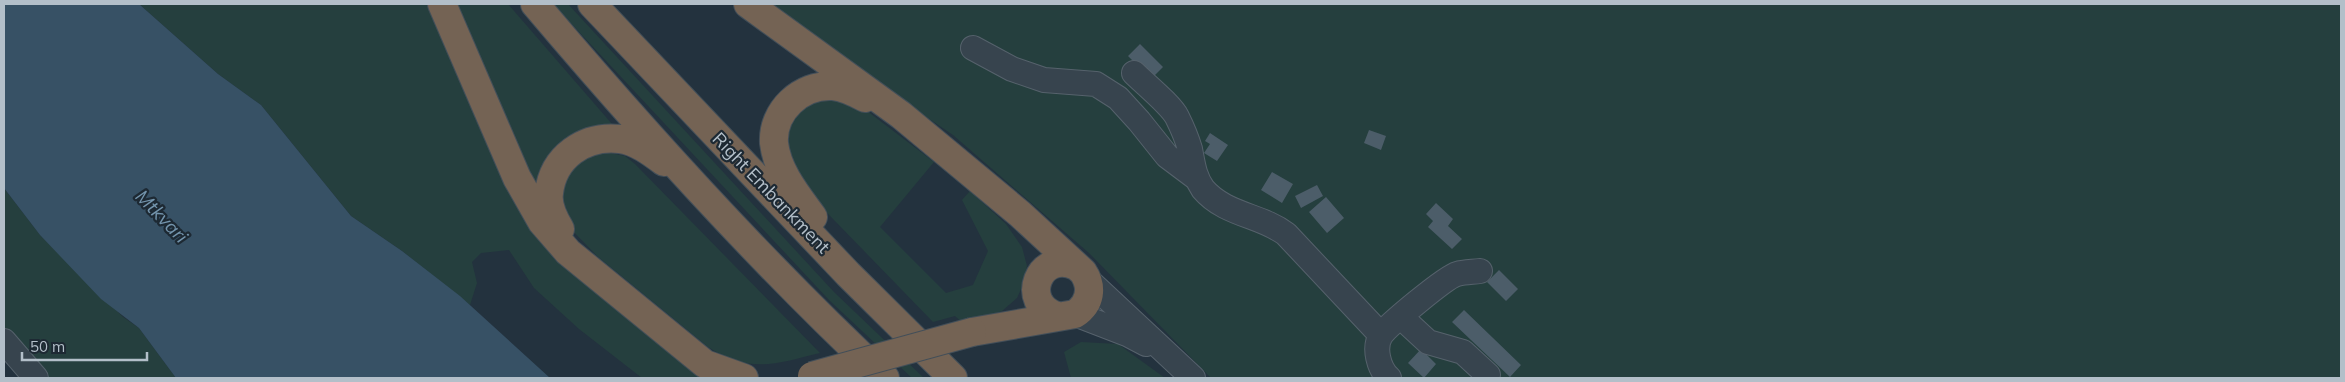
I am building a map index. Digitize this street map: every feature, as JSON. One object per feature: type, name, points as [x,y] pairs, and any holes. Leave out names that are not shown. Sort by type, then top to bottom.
[{"type":"highway","points":[[442,4],[522,185],[542,222],[568,252],[706,364],[744,378]]},
{"type":"highway","points":[[535,4],[698,189],[822,319],[885,378]]},
{"type":"highway","name":"Right Embankment","points":[[592,4],[848,274],[953,378]]},
{"type":"highway","points":[[748,4],[901,115],[1020,214],[1082,273],[1090,288],[1083,308],[1066,315],[972,332],[805,377]]},
{"type":"highway","points":[[848,274],[828,238],[792,189],[780,166],[774,143],[776,122],[785,107],[797,96],[813,89],[833,86],[855,93],[901,115]]},
{"type":"highway","points":[[593,272],[560,231],[552,214],[548,194],[556,167],[573,148],[595,139],[621,139],[649,150],[698,189]]},
{"type":"highway","points":[[1020,214],[1036,241],[1040,253],[1038,281],[1041,306],[1051,314],[1066,315]]},
{"type":"highway","points":[[972,332],[1019,310],[1026,304],[1046,269],[1059,263],[1082,273]]},
{"type":"street","points":[[973,48],[1012,69],[1044,80],[1096,84],[1118,98],[1140,121],[1166,156],[1195,177],[1216,202],[1249,218],[1278,228],[1286,234],[1381,335]]},
{"type":"street","points":[[1134,73],[1176,115],[1189,147],[1195,177]]},
{"type":"street","points":[[1389,378],[1378,359],[1381,335],[1427,294],[1456,274],[1480,271]]},
{"type":"street","points":[[1082,273],[1187,372]]},
{"type":"street","points":[[1066,315],[1127,334],[1187,372]]},
{"type":"street","points":[[1402,317],[1428,342],[1463,352],[1488,375]]},
{"type":"street","points":[[4,341],[36,378]]},
{"type":"green space","points":[[139,4],[430,4],[513,189],[708,378],[642,378],[579,329],[534,288],[509,250],[481,253],[472,262],[477,283],[470,305],[402,251],[351,216],[261,105],[218,74]]},
{"type":"green space","points":[[447,4],[508,4],[612,124],[613,129],[539,202]]},
{"type":"green space","points":[[553,4],[568,4],[834,292],[924,378],[912,378],[829,300]]},
{"type":"green space","points":[[759,4],[2341,4],[2341,378],[1211,378],[1089,253],[953,135]]},
{"type":"green space","points":[[814,93],[854,101],[934,162],[880,227],[946,293],[973,285],[988,251],[962,200],[970,191],[1006,224],[1022,247],[1027,266],[1017,298],[1002,311],[965,325],[955,316],[933,322],[801,186],[779,123]]},
{"type":"green space","points":[[590,149],[625,156],[635,164],[820,353],[763,364],[750,364],[723,355],[708,347],[597,256],[569,227],[557,193],[562,173]]},
{"type":"green space","points":[[4,188],[40,235],[123,317],[139,328],[176,378],[46,378],[4,333]]},
{"type":"green space","points":[[1081,342],[1118,344],[1165,378],[1071,378],[1064,352]]},
{"type":"water","name":"Mtkvari","points":[[4,4],[139,4],[218,74],[261,105],[351,216],[402,251],[460,296],[550,378],[176,378],[139,328],[101,299],[40,235],[4,188]]},
{"type":"building","points":[[1140,44],[1163,67],[1151,79],[1128,56]]},
{"type":"building","points":[[1369,130],[1386,136],[1381,150],[1364,143]]},
{"type":"building","points":[[1210,133],[1228,145],[1217,161],[1204,153],[1210,144],[1205,141]]},
{"type":"building","points":[[1272,172],[1293,184],[1282,203],[1261,190]]},
{"type":"building","points":[[1317,185],[1323,196],[1301,208],[1295,196]]},
{"type":"building","points":[[1326,197],[1344,218],[1327,233],[1309,212]]},
{"type":"building","points":[[1436,203],[1453,219],[1448,226],[1462,239],[1452,249],[1428,227],[1433,221],[1426,214]]},
{"type":"building","points":[[1499,270],[1518,289],[1506,301],[1487,282]]},
{"type":"building","points":[[1464,310],[1521,365],[1510,377],[1452,322]]},
{"type":"building","points":[[1421,349],[1436,364],[1424,378],[1408,363]]}]
